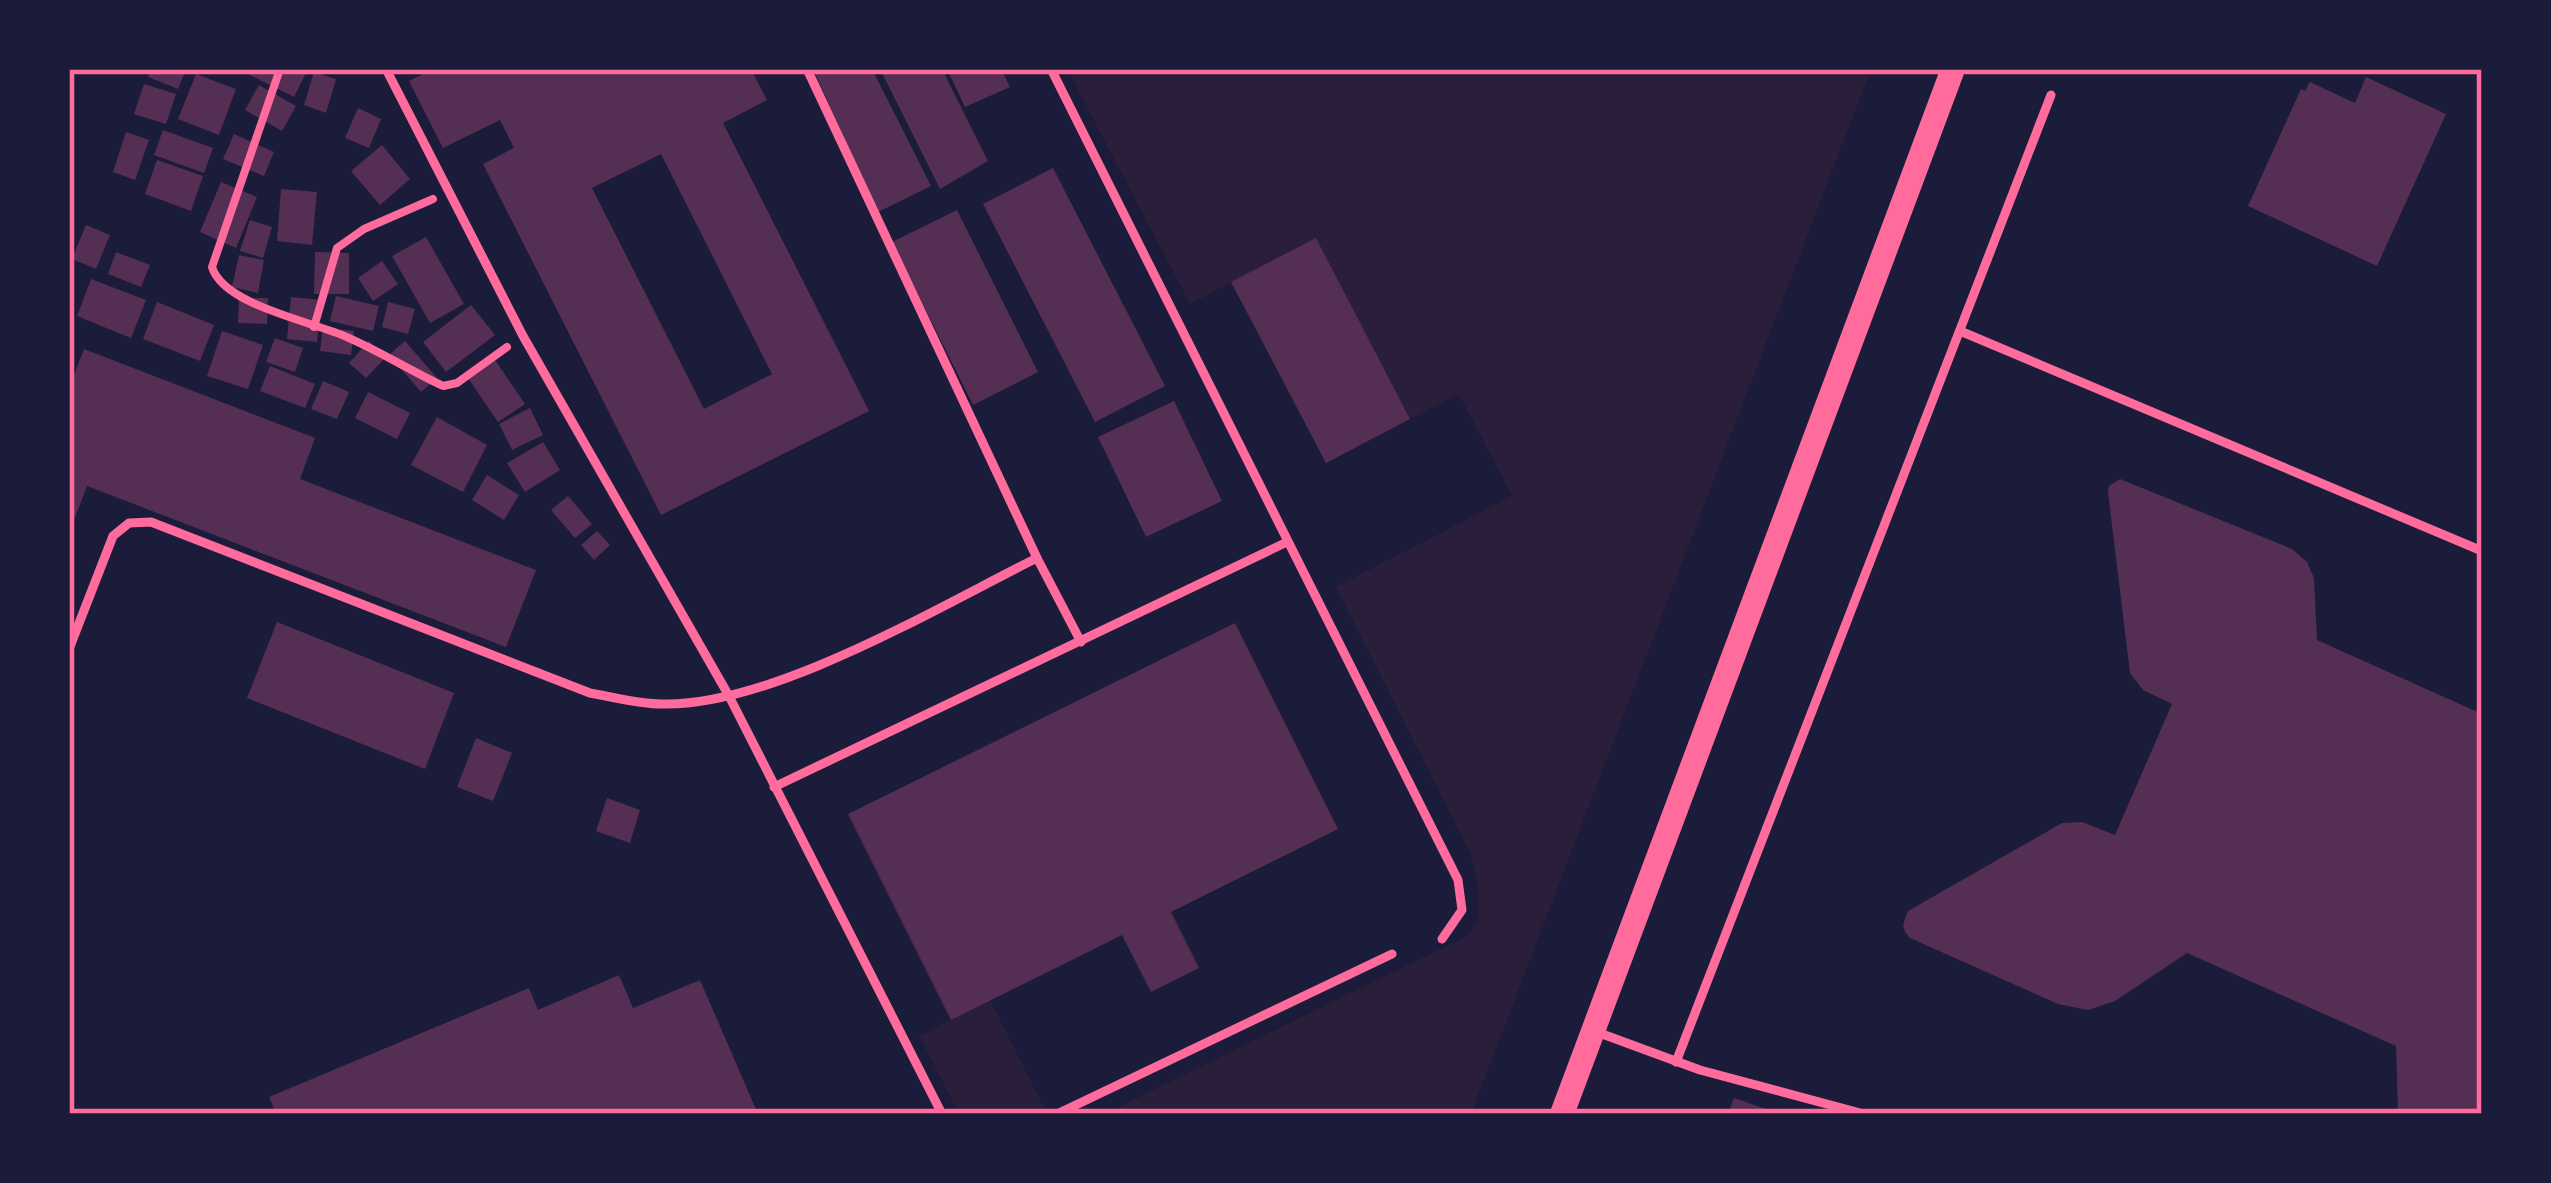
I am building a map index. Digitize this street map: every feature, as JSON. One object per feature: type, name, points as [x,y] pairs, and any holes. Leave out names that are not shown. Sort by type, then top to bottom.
[{"type":"main road","points":[[1562,1114],[1953,69]]},
{"type":"lane","points":[[386,69],[523,336],[730,696],[942,1114]]},
{"type":"lane","points":[[807,69],[1037,558],[1081,641]]},
{"type":"lane","points":[[1051,69],[1458,880],[1462,910],[1442,939]]},
{"type":"lane","points":[[1676,1062],[2051,95]]},
{"type":"lane","points":[[1960,331],[2482,551]]},
{"type":"lane","points":[[69,650],[113,536],[129,523],[151,522],[590,694],[663,704],[730,696],[805,671],[1037,558]]},
{"type":"lane","points":[[774,787],[1287,542]]},
{"type":"lane","points":[[1057,1114],[1392,954]]},
{"type":"lane","points":[[1594,1031],[1676,1062],[1864,1114]]},
{"type":"path","points":[[280,69],[212,267],[222,286],[340,334],[443,386],[457,383],[523,336]]},
{"type":"path","points":[[314,327],[337,248],[364,229],[451,191]]},
{"type":"shaded area","points":[[1067,69],[1871,69],[1471,1114],[1104,1114],[1465,937],[1479,922],[1471,855],[1336,587],[1512,496],[1459,394],[1410,419],[1316,239],[1190,304]]},
{"type":"shaded area","points":[[990,1000],[1047,1114],[959,1114],[919,1036]]},
{"type":"building","points":[[151,69],[186,69],[178,89],[148,77]]},
{"type":"building","points":[[251,69],[308,69],[294,97],[248,74]]},
{"type":"building","points":[[433,69],[751,69],[767,100],[723,123],[869,411],[661,515],[483,164],[514,148],[500,120],[443,148],[409,81]],"holes":[[[661,154],[772,374],[704,409],[592,188]]]},
{"type":"building","points":[[813,69],[872,69],[931,186],[878,212]]},
{"type":"building","points":[[880,69],[942,69],[988,161],[940,189]]},
{"type":"building","points":[[947,69],[1001,69],[1010,87],[965,107]]},
{"type":"building","points":[[314,72],[336,79],[326,113],[304,105]]},
{"type":"building","points":[[196,74],[236,89],[219,135],[178,119]]},
{"type":"building","points":[[2366,77],[2446,114],[2377,266],[2248,206],[2301,89],[2305,91],[2310,82],[2355,103]]},
{"type":"building","points":[[144,84],[176,94],[166,124],[134,114]]},
{"type":"building","points":[[259,85],[296,106],[282,131],[245,110]]},
{"type":"building","points":[[358,108],[381,119],[369,148],[345,138]]},
{"type":"building","points":[[163,130],[213,148],[204,173],[154,155]]},
{"type":"building","points":[[126,132],[149,140],[135,180],[113,172]]},
{"type":"building","points":[[234,134],[274,152],[264,176],[223,159]]},
{"type":"building","points":[[382,145],[410,179],[380,205],[351,171]]},
{"type":"building","points":[[157,160],[203,176],[191,211],[145,194]]},
{"type":"building","points":[[1053,168],[1165,386],[1095,422],[983,204]]},
{"type":"building","points":[[221,182],[257,197],[236,248],[200,232]]},
{"type":"building","points":[[281,189],[317,192],[312,245],[277,241]]},
{"type":"building","points":[[957,210],[1038,372],[973,405],[892,242]]},
{"type":"building","points":[[250,220],[272,227],[263,258],[240,251]]},
{"type":"building","points":[[86,225],[110,235],[96,269],[72,259]]},
{"type":"building","points":[[426,237],[464,304],[430,323],[392,256]]},
{"type":"building","points":[[1316,238],[1410,419],[1326,463],[1231,282]]},
{"type":"building","points":[[116,252],[150,265],[141,287],[108,274]]},
{"type":"building","points":[[315,252],[349,253],[349,294],[314,294]]},
{"type":"building","points":[[239,255],[264,260],[258,293],[232,287]]},
{"type":"building","points":[[382,261],[398,284],[373,301],[358,278]]},
{"type":"building","points":[[91,279],[146,300],[131,338],[77,316]]},
{"type":"building","points":[[336,296],[379,306],[373,331],[330,321]]},
{"type":"building","points":[[291,297],[321,300],[317,342],[287,339]]},
{"type":"building","points":[[239,298],[268,298],[267,324],[238,323]]},
{"type":"building","points":[[157,302],[214,325],[200,361],[143,339]]},
{"type":"building","points":[[388,302],[415,309],[408,334],[382,327]]},
{"type":"building","points":[[471,305],[495,335],[446,372],[423,342]]},
{"type":"building","points":[[323,328],[354,331],[351,355],[320,351]]},
{"type":"building","points":[[222,331],[263,345],[248,389],[207,376]]},
{"type":"building","points":[[275,338],[303,348],[295,372],[266,362]]},
{"type":"building","points":[[369,341],[386,357],[366,378],[349,363]]},
{"type":"building","points":[[405,341],[437,378],[421,392],[389,355]]},
{"type":"building","points":[[84,349],[315,438],[300,479],[536,570],[506,647],[87,486],[69,533],[69,388]]},
{"type":"building","points":[[495,360],[525,404],[498,422],[468,378]]},
{"type":"building","points":[[270,366],[315,384],[305,408],[260,391]]},
{"type":"building","points":[[323,381],[349,392],[337,419],[311,409]]},
{"type":"building","points":[[368,392],[410,413],[397,439],[355,418]]},
{"type":"building","points":[[1174,401],[1222,501],[1146,537],[1098,437]]},
{"type":"building","points":[[530,408],[543,435],[512,450],[499,424]]},
{"type":"building","points":[[437,417],[487,445],[463,492],[411,465]]},
{"type":"building","points":[[543,442],[560,470],[525,492],[507,463]]},
{"type":"building","points":[[487,475],[519,495],[504,520],[472,500]]},
{"type":"building","points":[[2120,479],[2292,549],[2307,562],[2314,578],[2317,640],[2482,714],[2482,1114],[2398,1114],[2396,1046],[2187,953],[2115,1001],[2088,1010],[2058,1004],[1905,932],[1908,911],[2062,823],[2082,822],[2115,835],[2172,704],[2143,690],[2130,673],[2108,492]]},
{"type":"building","points":[[568,496],[592,524],[575,538],[551,510]]},
{"type":"building","points":[[597,531],[610,545],[594,560],[581,545]]},
{"type":"building","points":[[277,622],[454,693],[425,769],[247,698]]},
{"type":"building","points":[[1235,623],[1338,829],[1171,912],[1199,968],[1151,992],[1122,935],[951,1020],[848,814]]},
{"type":"building","points":[[476,738],[512,753],[493,801],[457,787]]},
{"type":"building","points":[[607,798],[640,810],[630,843],[596,831]]},
{"type":"building","points":[[619,975],[633,1008],[700,980],[758,1114],[276,1114],[269,1097],[529,988],[538,1010]]},
{"type":"building","points":[[1734,1098],[1777,1113],[1777,1114],[1728,1114]]}]
